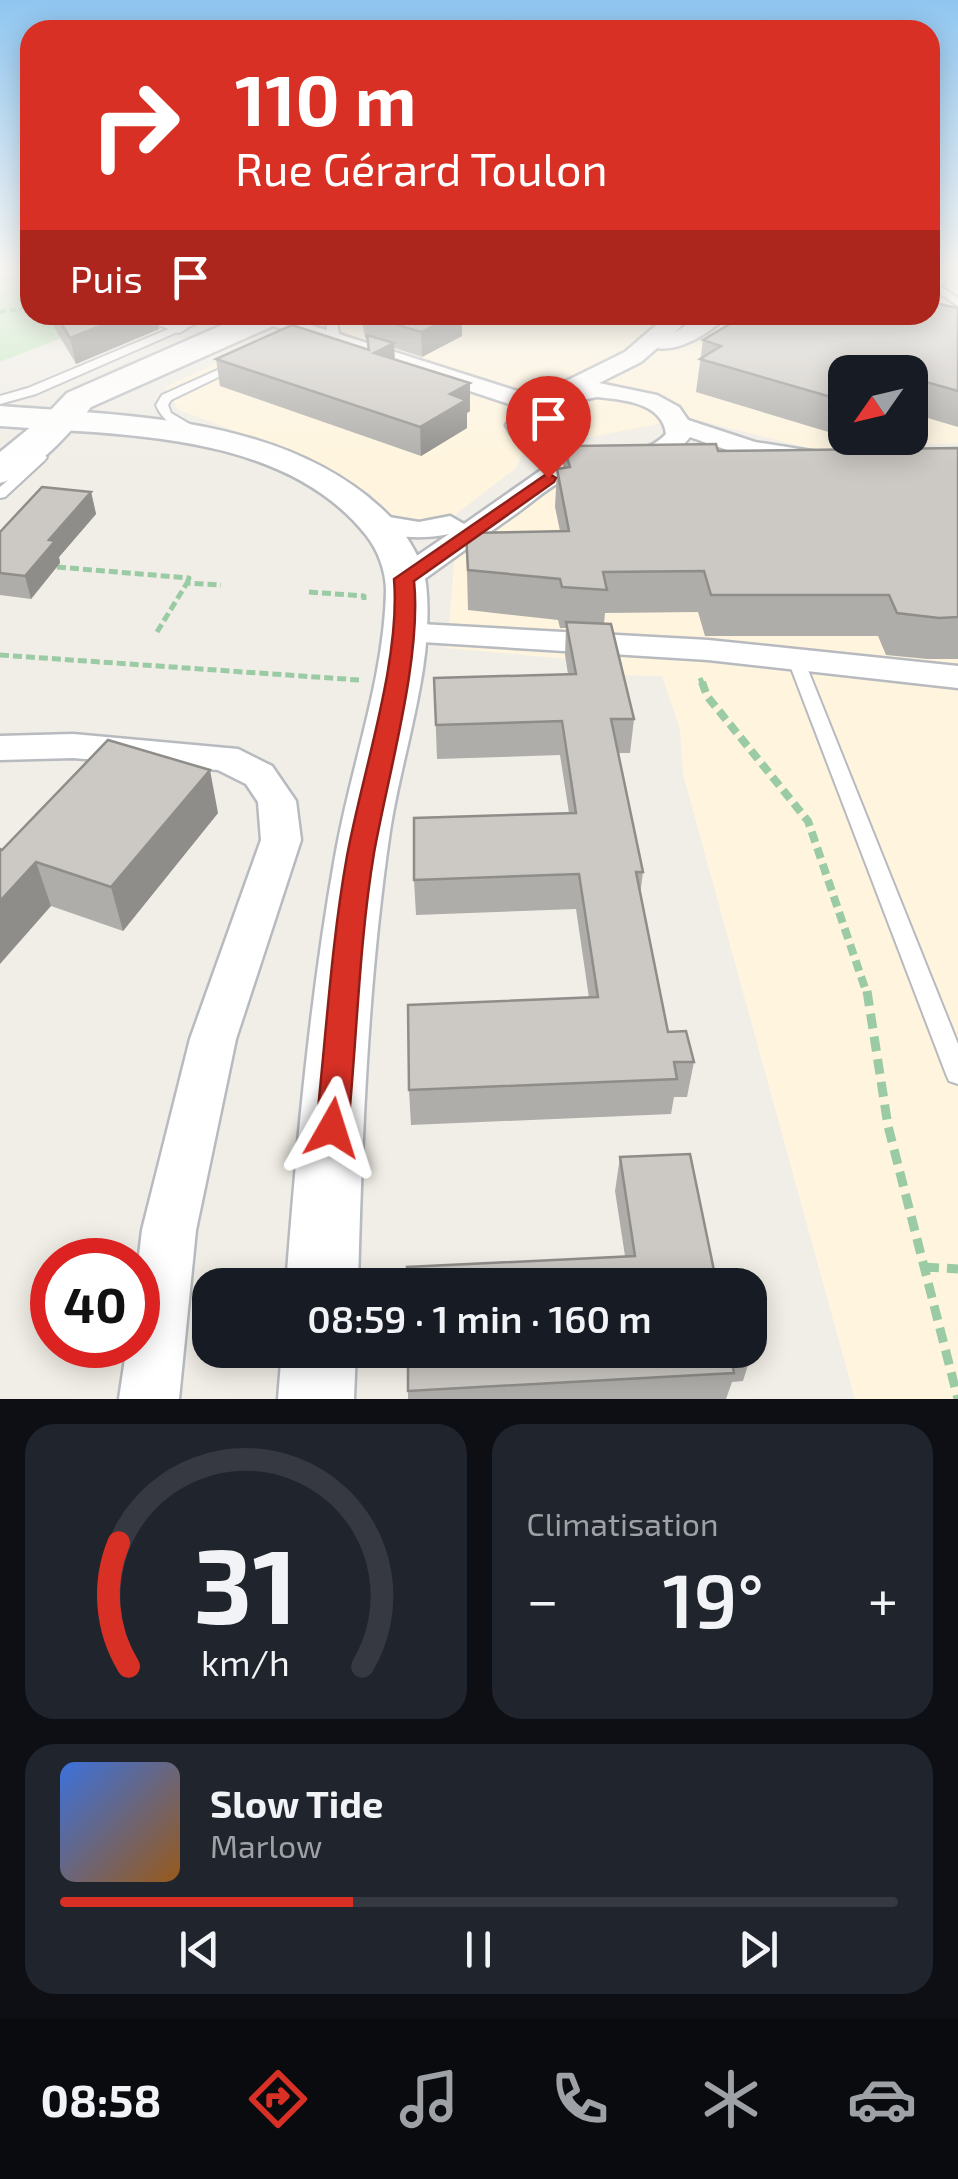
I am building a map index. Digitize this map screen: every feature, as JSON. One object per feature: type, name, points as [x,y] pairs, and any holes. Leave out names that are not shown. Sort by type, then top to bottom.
[{"type":"main road","points":[[0,471],[61,421],[275,335]]},
{"type":"street","points":[[329,335],[545,400],[596,390],[638,396]]},
{"type":"street","points":[[659,335],[621,374],[624,383],[638,396],[672,414],[679,426],[679,435],[663,451]]},
{"type":"street","points":[[679,426],[751,449],[824,460],[663,451],[632,461],[593,462],[542,450],[520,426],[523,414],[545,400],[686,335]]},
{"type":"street","points":[[0,416],[202,438],[269,453],[338,487],[378,524],[401,614]]},
{"type":"street","points":[[378,524],[419,531],[450,525],[529,471],[542,450]]},
{"type":"street","points":[[401,614],[550,476],[593,462]]},
{"type":"street","points":[[323,1268],[328,1167],[360,859],[401,614],[450,525]]},
{"type":"street","points":[[401,614],[958,677]]},
{"type":"street","points":[[0,748],[73,746],[225,758],[260,775],[277,801],[281,840],[213,1039],[169,1230],[148,1399]]},
{"type":"street","points":[[316,1399],[318,1368]]},
{"type":"lane","points":[[0,400],[32,391],[162,335]]},
{"type":"lane","points":[[202,438],[166,414],[162,405],[166,398],[248,361]]},
{"type":"lane","points":[[0,494],[45,453],[61,421]]},
{"type":"lane","points":[[796,660],[958,1074]]},
{"type":"path","points":[[57,567],[189,578],[158,632]]},
{"type":"path","points":[[187,582],[221,585]]},
{"type":"path","points":[[309,592],[364,596],[363,616],[401,614]]},
{"type":"path","points":[[0,656],[401,614]]},
{"type":"path","points":[[698,649],[707,696],[808,821],[866,985],[888,1126],[958,1399]]},
{"type":"path","points":[[924,1268],[958,1269]]},
{"type":"shaded area","points":[[278,335],[958,335],[958,443],[928,444],[928,355],[828,355],[828,448],[813,449],[689,418],[524,450],[515,469],[448,520],[403,526],[369,493],[318,462],[179,410],[165,387]]},
{"type":"shaded area","points":[[958,469],[958,1399],[855,1399],[683,774],[680,729],[662,676],[612,675],[610,663],[447,648],[455,556],[562,479]]},
{"type":"green space","points":[[0,335],[68,335],[0,362]]},
{"type":"building","points":[[269,335],[324,335],[369,350],[368,335],[394,343],[374,353],[470,383],[450,394],[466,400],[420,427],[216,359]]},
{"type":"building","points":[[711,335],[958,335],[958,391],[928,383],[928,355],[828,355],[828,396],[700,359],[721,346],[703,340]]},
{"type":"building","points":[[716,444],[718,451],[828,450],[828,455],[928,455],[928,448],[958,448],[958,617],[897,613],[889,595],[711,595],[704,571],[603,572],[607,590],[562,587],[560,579],[468,570],[466,533],[569,531],[557,469],[570,467],[564,448]]},
{"type":"building","points":[[42,487],[91,492],[49,540],[55,541],[25,576],[0,573],[0,532]]},
{"type":"building","points":[[566,622],[611,624],[634,719],[611,719],[643,872],[636,872],[668,1032],[686,1031],[694,1062],[674,1062],[677,1079],[409,1090],[408,1005],[598,997],[579,874],[414,880],[414,818],[576,813],[562,721],[436,725],[434,678],[576,674]]},
{"type":"building","points":[[108,740],[210,770],[111,887],[36,862],[0,901],[0,849]]},
{"type":"building","points":[[690,1154],[713,1268],[407,1268],[635,1256],[620,1157]]},
{"type":"building","points":[[408,1368],[733,1368],[734,1373],[408,1391]]},
{"type":"route","points":[[332,1128],[360,859],[395,682],[406,598],[404,579],[548,478]]}]
